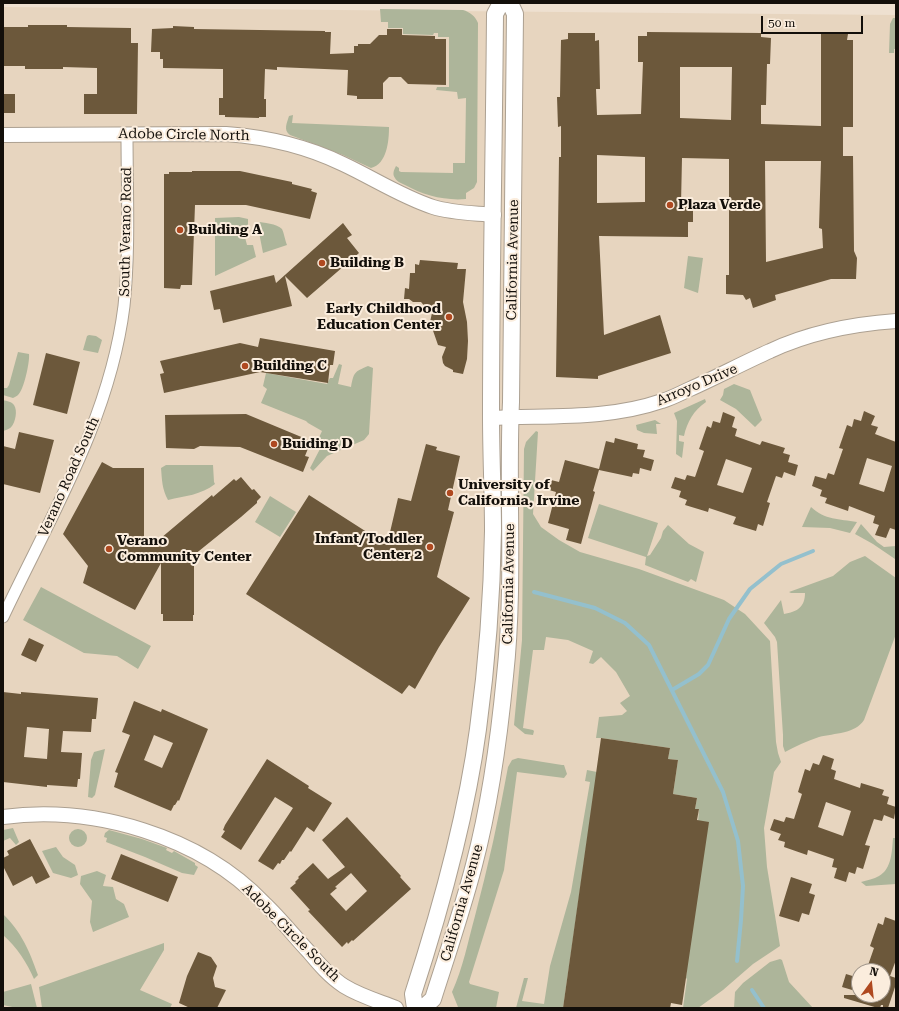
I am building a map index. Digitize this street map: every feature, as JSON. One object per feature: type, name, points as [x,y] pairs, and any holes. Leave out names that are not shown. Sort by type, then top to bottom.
[{"type":"main road","name":"California Avenue","points":[[415,1008],[413,994],[445,890],[461,824],[478,731],[488,650],[493,529],[491,418],[495,14],[501,3]]},
{"type":"main road","name":"California Avenue","points":[[423,1008],[433,999],[463,906],[474,864],[483,824],[506,675],[509,613],[515,14],[510,3]]},
{"type":"main road","points":[[494,215],[500,217],[502,221],[503,286],[513,302]]},
{"type":"street","name":"Adobe Circle North","points":[[3,134],[226,134],[253,136],[306,149],[341,163],[413,199],[435,207],[494,215]]},
{"type":"street","name":"South Verano Road","points":[[120,330],[127,274],[127,134]]},
{"type":"street","name":"Arroyo Drive","points":[[491,418],[590,416],[625,412],[663,401],[771,351],[809,337],[845,327],[896,321]]},
{"type":"street","name":"Verano Road South","points":[[3,618],[92,430],[108,384],[120,330]]},
{"type":"street","name":"Adobe Circle South","points":[[3,817],[42,814],[99,819],[154,833],[186,847],[224,869],[250,889],[264,902],[326,972],[343,985],[362,996],[396,1008]]},
{"type":"shaded area","name":"University of California, Irvine","points":[[3,7],[896,15],[896,1008],[3,1008]]},
{"type":"green space","points":[[380,9],[463,10],[472,15],[478,23],[477,182],[474,188],[466,193],[466,199],[442,198],[427,194],[400,183],[394,176],[396,166],[401,172],[453,173],[453,163],[465,163],[466,98],[458,99],[457,92],[436,90],[437,87],[449,87],[449,37],[438,37],[438,33],[434,33],[433,35],[403,34],[403,28],[388,28],[388,22],[381,22]]},
{"type":"green space","points":[[893,18],[896,18],[896,49],[894,49],[894,53],[889,53],[890,24]]},
{"type":"green space","points":[[293,115],[292,123],[389,127],[388,145],[384,157],[381,162],[371,168],[343,155],[290,135],[286,126],[289,116]]},
{"type":"green space","points":[[239,217],[248,219],[248,229],[243,230],[247,245],[253,245],[256,257],[215,276],[215,218]]},
{"type":"green space","points":[[257,222],[263,222],[280,227],[283,231],[287,245],[263,253]]},
{"type":"green space","points":[[688,256],[703,258],[698,293],[684,288]]},
{"type":"green space","points":[[87,336],[96,336],[102,340],[98,353],[83,350]]},
{"type":"green space","points":[[18,352],[29,354],[29,363],[20,392],[13,398],[3,395],[3,388],[7,388],[9,385]]},
{"type":"green space","points":[[339,364],[342,365],[338,384],[351,387],[354,375],[357,371],[368,366],[373,368],[369,434],[364,440],[327,456],[313,471],[310,468],[320,449],[315,446],[322,431],[306,421],[261,403],[267,389],[263,386],[266,373],[327,384],[330,378],[333,378]]},
{"type":"green space","points":[[734,384],[750,390],[762,420],[755,427],[736,409],[720,400],[724,389]]},
{"type":"green space","points":[[705,399],[706,402],[692,417],[684,436],[679,435],[679,441],[684,442],[682,458],[676,454],[677,421],[674,413]]},
{"type":"green space","points":[[3,400],[13,404],[16,413],[12,426],[3,431]]},
{"type":"green space","points":[[655,420],[661,424],[656,424],[657,434],[644,433],[637,430],[636,425]]},
{"type":"green space","points":[[536,431],[538,432],[533,514],[541,527],[559,540],[580,552],[639,569],[724,600],[745,614],[770,641],[776,742],[781,762],[774,772],[764,828],[767,867],[780,946],[753,964],[723,990],[698,1008],[683,1008],[687,979],[699,809],[695,809],[697,798],[673,794],[678,760],[668,759],[670,748],[596,738],[599,717],[622,715],[627,711],[620,703],[630,696],[616,672],[601,657],[593,664],[589,663],[593,651],[568,640],[546,637],[544,650],[533,650],[523,728],[533,730],[533,735],[525,734],[514,725],[522,640],[524,449],[526,442]]},
{"type":"green space","points":[[166,465],[213,465],[215,484],[204,491],[168,500],[163,488],[161,468]]},
{"type":"green space","points":[[270,496],[296,512],[280,537],[255,522]]},
{"type":"green space","points":[[599,504],[658,523],[647,556],[650,555],[661,538],[663,531],[668,525],[689,544],[704,552],[696,582],[691,579],[688,582],[645,565],[646,557],[588,538]]},
{"type":"green space","points":[[811,507],[827,517],[857,522],[850,533],[830,528],[802,527]]},
{"type":"green space","points":[[861,524],[877,542],[884,547],[896,546],[895,559],[855,534]]},
{"type":"green space","points":[[865,556],[896,578],[896,634],[864,720],[855,728],[844,732],[819,737],[785,752],[783,746],[777,642],[764,623],[781,600],[784,614],[793,612],[802,605],[805,598],[805,593],[789,592],[833,576],[850,562]]},
{"type":"green space","points":[[41,587],[151,646],[138,669],[117,656],[84,653],[23,620]]},
{"type":"green space","points":[[105,749],[95,795],[92,798],[88,797],[91,760],[94,752]]},
{"type":"green space","points":[[518,758],[564,765],[567,774],[564,778],[517,772],[504,870],[469,982],[470,984],[499,992],[496,1008],[461,1008],[458,1007],[452,992],[462,964],[480,898],[508,767],[512,760]]},
{"type":"green space","points":[[587,770],[597,772],[563,1008],[516,1008],[524,978],[528,978],[522,1001],[544,1004],[550,966],[571,892],[590,782],[585,781]]},
{"type":"green space","points":[[13,828],[19,842],[16,845],[10,838],[3,841],[3,830]]},
{"type":"green space","points":[[78,829],[84,832],[87,838],[84,844],[78,847],[72,844],[69,838],[72,832]]},
{"type":"green space","points":[[109,830],[167,848],[166,850],[172,853],[174,851],[195,863],[198,867],[194,875],[182,873],[106,842],[107,838],[104,837],[105,833]]},
{"type":"green space","points":[[893,838],[896,838],[896,884],[866,886],[861,882],[877,877],[887,869]]},
{"type":"green space","points":[[56,847],[63,857],[75,865],[78,875],[71,878],[53,873],[42,851]]},
{"type":"green space","points":[[97,871],[106,875],[103,886],[113,887],[116,899],[124,904],[129,917],[93,932],[90,922],[92,901],[80,884],[81,876]]},
{"type":"green space","points":[[3,914],[20,935],[28,950],[38,975],[34,979],[21,956],[3,935]]},
{"type":"green space","points":[[164,943],[164,950],[140,990],[172,1004],[170,1008],[42,1008],[39,987]]},
{"type":"green space","points":[[780,959],[782,960],[789,982],[813,1008],[734,1008],[735,992],[743,983],[770,962]]},
{"type":"green space","points":[[31,984],[37,1008],[17,1008],[3,1005],[3,992]]},
{"type":"building","points":[[28,25],[131,28],[131,43],[138,43],[137,114],[84,114],[84,94],[97,94],[97,68],[63,67],[63,69],[25,69],[25,66],[3,66],[3,27],[28,27]]},
{"type":"building","points":[[173,26],[194,27],[194,29],[331,32],[330,54],[354,53],[354,46],[358,46],[358,44],[370,44],[379,35],[387,35],[387,29],[402,29],[402,35],[435,36],[435,39],[446,39],[446,85],[408,84],[401,77],[389,77],[383,83],[383,99],[357,99],[357,96],[347,95],[348,70],[277,67],[277,70],[265,69],[264,99],[266,99],[266,117],[225,117],[225,115],[219,115],[219,98],[223,98],[223,69],[163,68],[163,59],[160,59],[160,52],[151,52],[152,29],[173,28]]},
{"type":"building","name":"Plaza Verde","points":[[647,32],[761,33],[761,37],[771,38],[770,64],[767,64],[766,105],[761,105],[761,124],[821,126],[821,34],[848,34],[847,40],[853,40],[853,127],[843,127],[843,156],[853,156],[854,251],[857,258],[856,279],[831,279],[775,295],[776,300],[753,308],[750,298],[746,300],[743,295],[726,294],[726,275],[729,275],[729,159],[682,158],[681,204],[693,204],[693,222],[688,222],[688,237],[599,236],[604,335],[660,315],[671,353],[598,376],[598,379],[556,377],[559,157],[561,157],[561,126],[558,127],[557,97],[560,97],[561,40],[568,39],[568,33],[595,33],[595,41],[599,40],[600,89],[596,89],[597,115],[641,114],[643,62],[638,62],[638,36],[647,36]],"holes":[[[680,67],[732,67],[731,120],[680,118]],[[597,155],[645,157],[645,202],[597,203]],[[765,161],[821,161],[819,228],[822,229],[823,248],[766,262]]]},
{"type":"building","points":[[3,94],[15,94],[15,113],[3,113]]},
{"type":"building","name":"Building A","points":[[240,171],[292,182],[292,184],[312,189],[311,191],[317,193],[310,219],[246,205],[195,205],[192,285],[181,285],[180,289],[164,288],[164,174],[169,174],[169,172]]},
{"type":"building","name":"Building B","points":[[343,223],[352,235],[347,238],[359,253],[307,298],[285,276],[292,306],[223,323],[220,309],[214,310],[210,291],[274,275],[276,283]]},
{"type":"building","name":"Early Childhood Education Center","points":[[420,260],[458,263],[457,269],[466,269],[463,302],[467,322],[468,341],[467,359],[463,374],[453,372],[453,370],[445,366],[443,363],[442,357],[446,347],[438,345],[430,322],[432,313],[421,302],[413,302],[409,299],[404,299],[405,288],[409,289],[410,273],[415,273],[415,264],[419,265]]},
{"type":"building","name":"Building C","points":[[260,338],[335,351],[333,365],[330,365],[328,383],[260,372],[164,393],[160,374],[164,373],[160,361],[240,343],[258,347]]},
{"type":"building","points":[[46,353],[80,362],[67,414],[33,405]]},
{"type":"building","points":[[864,411],[875,416],[871,425],[878,427],[875,434],[896,442],[896,530],[890,528],[886,538],[875,535],[879,525],[873,523],[875,516],[849,506],[848,511],[825,503],[827,498],[820,496],[822,490],[812,486],[815,476],[826,479],[828,473],[834,475],[843,449],[839,448],[847,425],[852,427],[854,419],[861,421]],"holes":[[[867,458],[892,466],[884,492],[859,484]]]},
{"type":"building","points":[[723,412],[735,417],[732,427],[737,429],[735,436],[760,445],[762,441],[785,448],[783,453],[790,455],[788,462],[798,465],[795,476],[784,472],[782,478],[776,476],[767,502],[770,503],[763,526],[758,524],[756,531],[733,524],[736,517],[709,508],[708,512],[685,505],[687,500],[679,497],[681,491],[671,488],[675,477],[685,480],[687,475],[695,477],[704,451],[699,449],[707,426],[711,428],[713,421],[720,423]],"holes":[[[726,459],[752,468],[743,493],[717,485]]]},
{"type":"building","name":"Buiding D","points":[[246,414],[311,441],[305,456],[309,457],[303,472],[240,447],[200,446],[194,449],[166,448],[165,415]]},
{"type":"building","points":[[19,432],[54,440],[40,493],[3,484],[3,446],[15,449]]},
{"type":"building","points":[[615,438],[638,444],[637,449],[645,450],[643,457],[654,460],[651,471],[640,468],[639,474],[633,473],[632,477],[599,470],[593,491],[595,492],[581,544],[566,540],[569,529],[548,523],[556,492],[549,490],[551,480],[559,482],[565,460],[599,469],[606,441],[614,443]]},
{"type":"building","points":[[426,444],[437,447],[436,450],[460,456],[448,510],[454,512],[437,577],[470,598],[415,689],[409,685],[402,694],[246,594],[309,495],[387,545],[398,498],[411,501]]},
{"type":"building","points":[[102,462],[113,468],[144,468],[144,538],[161,538],[212,495],[213,497],[234,479],[236,481],[241,477],[252,490],[254,489],[261,497],[257,503],[241,517],[194,555],[193,621],[163,621],[163,614],[161,614],[161,563],[135,610],[83,583],[88,566],[63,534]]},
{"type":"building","points":[[29,638],[44,645],[36,662],[21,655]]},
{"type":"building","points":[[3,692],[98,698],[96,719],[92,719],[91,732],[63,731],[61,752],[82,753],[80,779],[78,779],[77,787],[47,785],[47,787],[3,782]],"holes":[[[27,727],[49,729],[47,759],[24,757]]]},
{"type":"building","points":[[134,701],[161,712],[162,709],[208,729],[179,801],[178,800],[171,811],[114,787],[118,773],[115,772],[130,735],[122,732]],"holes":[[[154,735],[173,743],[162,768],[144,760]]]},
{"type":"building","points":[[601,738],[670,748],[668,759],[678,760],[673,794],[697,798],[695,809],[699,809],[697,820],[709,822],[682,1005],[671,1003],[670,1008],[563,1008]]},
{"type":"building","points":[[823,755],[834,759],[831,769],[836,771],[834,779],[860,788],[861,783],[884,790],[882,795],[889,797],[887,804],[896,807],[894,819],[884,815],[882,821],[874,819],[865,845],[870,846],[863,869],[857,867],[855,874],[849,872],[846,882],[834,878],[837,868],[832,867],[834,859],[808,850],[807,855],[784,847],[785,842],[778,840],[781,834],[770,830],[774,819],[784,822],[786,817],[794,819],[802,794],[798,792],[805,769],[810,771],[813,763],[819,765]],"holes":[[[826,802],[851,811],[843,836],[818,827]]]},
{"type":"building","points":[[267,759],[332,803],[314,832],[307,827],[291,852],[290,851],[284,860],[282,860],[280,864],[278,863],[273,870],[258,861],[293,808],[275,797],[241,850],[221,837],[225,831],[223,830],[225,825]]},
{"type":"building","points":[[347,817],[411,889],[353,941],[352,940],[348,944],[347,942],[342,947],[308,911],[310,910],[290,888],[296,883],[295,882],[299,878],[298,877],[313,863],[328,879],[345,867],[322,840]],"holes":[[[351,873],[367,891],[346,911],[330,894],[337,888],[335,887]]]},
{"type":"building","points":[[30,839],[50,877],[36,884],[32,876],[13,886],[3,866],[3,858],[9,855],[7,851]]},
{"type":"building","points":[[121,854],[178,877],[168,902],[111,879]]},
{"type":"building","points":[[791,877],[812,884],[809,893],[815,895],[809,915],[802,913],[799,922],[779,916]]},
{"type":"building","points":[[885,917],[896,921],[896,960],[891,973],[891,963],[869,963],[874,948],[870,946],[878,923],[883,925]]},
{"type":"building","points":[[198,952],[211,957],[217,966],[213,978],[215,987],[226,990],[217,1008],[190,1008],[179,1003],[187,976]]},
{"type":"building","points":[[846,974],[851,976],[851,990],[842,987]]},
{"type":"building","points":[[891,976],[896,978],[896,984],[891,999]]},
{"type":"building","points":[[844,995],[851,995],[851,1000],[844,998]]},
{"type":"building","points":[[861,1003],[890,1003],[888,1008],[883,1008],[883,1005],[881,1005],[880,1008]]},
{"type":"waterway","points":[[672,690],[699,674],[708,665],[729,619],[750,589],[781,564],[813,551]]},
{"type":"waterway","points":[[534,592],[595,608],[625,623],[649,645],[723,792],[738,841],[743,886],[737,961]]},
{"type":"waterway","points":[[752,990],[764,1008]]},
{"type":"place","name":"Plaza Verde","points":[[670,205]]},
{"type":"place","name":"Building A","points":[[180,230]]},
{"type":"place","name":"Building B","points":[[322,263]]},
{"type":"place","name":"Early Childhood Education Center","points":[[449,317]]},
{"type":"place","name":"Building C","points":[[245,366]]},
{"type":"place","name":"Buiding D","points":[[274,444]]},
{"type":"place","name":"University of California, Irvine","points":[[450,493]]},
{"type":"place","name":"Infant/Toddler Center 2","points":[[430,547]]},
{"type":"place","name":"Verano Community Center","points":[[109,549]]}]
